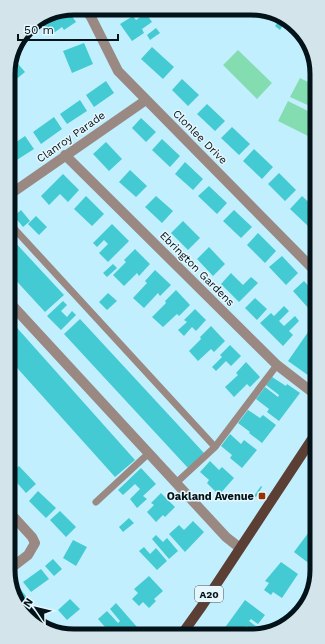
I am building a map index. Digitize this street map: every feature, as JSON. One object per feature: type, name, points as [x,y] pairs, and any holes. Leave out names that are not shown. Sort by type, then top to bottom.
[{"type":"main road","name":"A20","points":[[185,629],[310,445]]},
{"type":"street","name":"Clonlee Drive","points":[[89,15],[118,70],[310,266]]},
{"type":"street","name":"Clanroy Parade","points":[[15,191],[146,100]]},
{"type":"street","name":"Ebrington Gardens","points":[[65,155],[277,365],[310,390]]},
{"type":"street","points":[[15,308],[176,483],[230,540],[240,548]]},
{"type":"street","points":[[15,518],[32,537],[35,543],[28,555],[15,565]]},
{"type":"lane","points":[[15,230],[215,447]]},
{"type":"lane","points":[[176,483],[215,447],[277,365]]},
{"type":"lane","points":[[96,502],[148,453]]},
{"type":"green space","points":[[238,50],[272,83],[257,99],[223,65]]},
{"type":"green space","points":[[300,78],[310,83],[310,106],[290,97]]},
{"type":"green space","points":[[288,101],[310,112],[310,137],[278,121]]},
{"type":"building","points":[[71,15],[76,22],[64,30],[62,27],[51,35],[43,24],[51,19]]},
{"type":"building","points":[[143,15],[147,15],[152,22],[142,29],[144,33],[132,41],[120,24],[133,16],[136,20]]},
{"type":"building","points":[[278,22],[283,25],[280,30],[275,26]]},
{"type":"building","points":[[156,28],[160,33],[150,40],[147,35]]},
{"type":"building","points":[[84,43],[93,64],[72,73],[63,51]]},
{"type":"building","points":[[152,47],[174,67],[163,79],[141,59]]},
{"type":"building","points":[[16,62],[25,72],[15,80]]},
{"type":"building","points":[[182,79],[199,95],[188,106],[172,90]]},
{"type":"building","points":[[106,81],[114,93],[94,107],[86,95]]},
{"type":"building","points":[[80,100],[87,111],[67,124],[60,114]]},
{"type":"building","points":[[207,104],[225,121],[215,131],[197,114]]},
{"type":"building","points":[[54,117],[62,129],[41,144],[33,132]]},
{"type":"building","points":[[141,118],[156,132],[146,142],[132,128]]},
{"type":"building","points":[[232,127],[250,144],[239,155],[221,138]]},
{"type":"building","points":[[25,136],[34,149],[15,161],[15,143]]},
{"type":"building","points":[[162,139],[180,156],[170,167],[152,150]]},
{"type":"building","points":[[106,142],[122,159],[109,171],[93,154]]},
{"type":"building","points":[[254,149],[273,167],[262,179],[243,161]]},
{"type":"building","points":[[185,162],[203,179],[193,190],[175,174]]},
{"type":"building","points":[[130,170],[147,186],[136,197],[119,182]]},
{"type":"building","points":[[279,173],[296,190],[285,201],[268,184]]},
{"type":"building","points":[[63,174],[79,190],[68,202],[60,194],[49,205],[41,196]]},
{"type":"building","points":[[209,186],[227,203],[217,214],[198,196]]},
{"type":"building","points":[[86,196],[104,214],[92,226],[74,209]]},
{"type":"building","points":[[156,196],[173,211],[162,223],[145,207]]},
{"type":"building","points":[[302,196],[310,203],[310,224],[308,226],[290,209]]},
{"type":"building","points":[[21,210],[30,221],[23,227],[15,215]]},
{"type":"building","points":[[234,210],[252,227],[241,238],[223,221]]},
{"type":"building","points":[[36,216],[47,227],[39,235],[28,224]]},
{"type":"building","points":[[183,221],[200,238],[188,250],[171,233]]},
{"type":"building","points":[[112,224],[129,241],[108,262],[99,253],[108,244],[104,240],[97,247],[93,243]]},
{"type":"building","points":[[258,233],[276,251],[265,263],[247,245]]},
{"type":"building","points":[[15,242],[64,295],[45,312],[15,279]]},
{"type":"building","points":[[209,247],[225,264],[213,276],[197,259]]},
{"type":"building","points":[[135,249],[150,264],[139,276],[137,273],[124,286],[113,275],[126,262],[124,260]]},
{"type":"building","points":[[282,256],[298,273],[286,285],[269,267]]},
{"type":"building","points":[[113,264],[117,268],[107,277],[103,273]]},
{"type":"building","points":[[155,270],[171,285],[160,296],[158,293],[144,308],[133,298],[147,283],[145,281]]},
{"type":"building","points":[[231,273],[243,285],[251,277],[258,283],[239,302],[221,284]]},
{"type":"building","points":[[304,281],[310,288],[310,310],[293,291]]},
{"type":"building","points":[[176,290],[190,305],[179,316],[177,314],[163,327],[152,317]]},
{"type":"building","points":[[108,293],[117,301],[107,310],[99,302]]},
{"type":"building","points":[[255,298],[267,309],[257,320],[245,308]]},
{"type":"building","points":[[63,301],[67,305],[61,311],[67,317],[72,311],[76,315],[61,330],[47,316]]},
{"type":"building","points":[[284,306],[289,311],[279,321],[284,326],[295,316],[299,321],[289,331],[293,335],[283,346],[260,323],[271,313],[274,316]]},
{"type":"building","points":[[195,309],[206,320],[196,331],[192,327],[184,336],[178,330],[187,322],[184,320]]},
{"type":"building","points":[[80,319],[204,453],[188,468],[64,334]]},
{"type":"building","points":[[15,326],[135,460],[115,477],[15,366]]},
{"type":"building","points":[[211,326],[225,341],[214,352],[211,349],[198,361],[189,351]]},
{"type":"building","points":[[310,329],[310,377],[288,361]]},
{"type":"building","points":[[230,345],[241,356],[231,366],[226,361],[216,371],[212,367],[222,357],[220,355]]},
{"type":"building","points":[[246,362],[260,377],[250,387],[247,384],[234,397],[225,387],[238,375],[236,373]]},
{"type":"building","points":[[272,377],[286,386],[287,384],[300,393],[279,421],[267,412],[269,409],[256,399],[265,387],[278,397],[279,395],[266,385]]},
{"type":"building","points":[[248,410],[260,418],[263,415],[276,425],[262,443],[238,423]]},
{"type":"building","points":[[230,434],[241,444],[244,440],[257,450],[242,468],[230,458],[232,455],[221,446]]},
{"type":"building","points":[[210,461],[219,470],[222,467],[234,478],[219,495],[207,483],[209,480],[200,472]]},
{"type":"building","points":[[19,466],[36,484],[26,493],[15,481],[15,470]]},
{"type":"building","points":[[141,468],[156,484],[143,496],[147,499],[137,508],[130,499],[140,489],[135,484],[123,495],[118,490]]},
{"type":"building","points":[[261,486],[262,487],[256,497],[254,496]]},
{"type":"building","points":[[38,491],[56,508],[46,518],[29,501]]},
{"type":"building","points":[[161,493],[175,507],[165,517],[163,515],[156,522],[147,512],[154,505],[151,503]]},
{"type":"building","points":[[60,511],[76,527],[66,537],[50,520]]},
{"type":"building","points":[[129,518],[134,523],[123,532],[119,527]]},
{"type":"building","points":[[193,521],[204,532],[185,552],[169,534],[179,525],[184,530]]},
{"type":"building","points":[[310,531],[310,564],[294,552]]},
{"type":"building","points":[[156,535],[163,542],[167,538],[178,551],[169,559],[152,539]]},
{"type":"building","points":[[73,540],[87,547],[76,566],[63,558]]},
{"type":"building","points":[[144,547],[150,554],[156,548],[167,561],[157,570],[139,551]]},
{"type":"building","points":[[53,559],[62,569],[54,576],[45,566]]},
{"type":"building","points":[[281,562],[298,574],[282,598],[273,592],[271,595],[264,590],[269,583],[265,581]]},
{"type":"building","points":[[41,569],[49,579],[31,592],[23,582]]},
{"type":"building","points":[[149,576],[163,591],[154,599],[156,601],[149,608],[143,602],[139,606],[132,599],[138,593],[134,589]]},
{"type":"building","points":[[17,587],[29,600],[25,603],[21,596]]},
{"type":"building","points":[[70,599],[80,609],[67,620],[58,610]]},
{"type":"building","points":[[245,600],[265,615],[258,624],[251,619],[249,621],[257,627],[256,628],[251,629],[246,626],[245,628],[246,629],[224,629]]},
{"type":"building","points":[[116,603],[137,627],[135,629],[107,629],[98,619],[107,611],[118,623],[120,621],[110,609]]},
{"type":"place","name":"Oakland Avenue","points":[[262,496]]}]
